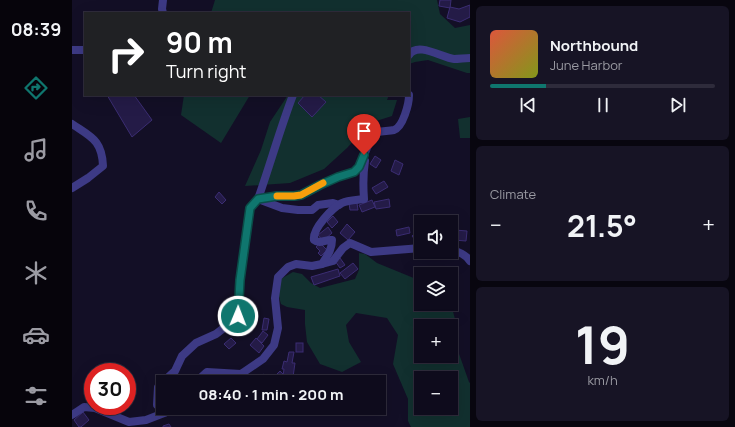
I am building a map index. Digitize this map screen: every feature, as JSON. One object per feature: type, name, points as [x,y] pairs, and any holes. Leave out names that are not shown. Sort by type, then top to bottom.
[{"type":"street","points":[[163,0],[162,9],[164,12]]},
{"type":"street","points":[[410,53],[414,49],[422,49],[453,59],[470,58]]},
{"type":"street","points":[[72,50],[84,50]]},
{"type":"street","points":[[171,375],[175,371],[182,356],[196,342],[216,334],[238,316],[240,280],[250,208],[258,199],[293,96]]},
{"type":"street","points":[[258,199],[277,196],[301,195],[338,177],[354,172],[359,167],[370,141],[378,132],[394,130],[398,127],[405,113],[409,96]]},
{"type":"street","points":[[72,124],[93,138],[103,155],[103,166],[72,188]]},
{"type":"street","points":[[322,264],[330,252],[332,240],[328,239],[322,242],[316,242],[313,236],[320,224],[332,210],[343,202],[364,199],[363,172],[367,147]]},
{"type":"street","points":[[258,199],[282,208],[298,210],[312,210],[318,205],[333,203],[339,205]]},
{"type":"street","points":[[204,375],[208,372],[241,374],[263,359],[274,345],[278,328],[275,298],[278,277],[288,267],[296,264],[312,266],[332,261],[343,248],[350,243],[371,252],[414,249]]},
{"type":"street","points":[[458,253],[468,258],[470,261]]},
{"type":"street","points":[[72,415],[84,407],[95,408],[129,422],[146,420],[158,415]]},
{"type":"green space","points":[[215,0],[437,0],[440,14],[455,28],[470,25],[470,73],[428,60],[410,64],[410,12],[211,12]]},
{"type":"green space","points":[[184,96],[249,96],[221,143],[181,115]]},
{"type":"green space","points":[[287,96],[389,96],[387,100],[397,100],[392,116],[370,123],[347,148],[324,169],[290,183],[245,186],[261,150],[270,122]]},
{"type":"green space","points":[[470,117],[470,138],[460,138],[458,119]]},
{"type":"green space","points":[[359,253],[365,254],[377,263],[414,278],[414,311],[453,311],[455,319],[414,319],[414,363],[458,363],[458,351],[470,383],[470,427],[411,427],[408,421],[408,399],[393,364],[398,335],[387,318],[356,313],[346,325],[349,342],[361,362],[342,372],[320,364],[307,342],[305,310],[287,307],[281,304],[277,289],[279,280],[293,272],[302,274],[311,283],[320,288],[355,279],[359,270]]},
{"type":"building","points":[[440,0],[451,0],[450,8],[439,6]]},
{"type":"building","points":[[470,5],[470,17],[460,22],[447,18],[450,7],[459,9]]},
{"type":"building","points":[[108,96],[135,96],[152,120],[132,137]]},
{"type":"building","points":[[304,96],[319,96],[326,102],[312,117],[298,103]]},
{"type":"building","points":[[375,156],[381,160],[376,168],[370,164]]},
{"type":"building","points":[[395,160],[403,164],[399,175],[391,171]]},
{"type":"building","points":[[384,181],[388,187],[376,194],[372,188]]},
{"type":"building","points":[[219,192],[226,200],[222,204],[215,197]]},
{"type":"building","points":[[389,199],[390,207],[376,209],[374,202]]},
{"type":"building","points":[[372,200],[375,207],[362,212],[359,205]]},
{"type":"building","points":[[349,203],[357,203],[358,210],[350,210]]},
{"type":"building","points":[[333,216],[338,222],[332,228],[327,222]]},
{"type":"building","points":[[347,224],[355,232],[348,240],[340,233]]},
{"type":"building","points":[[328,227],[332,233],[323,241],[318,235]]},
{"type":"building","points":[[409,227],[410,233],[397,236],[396,230]]},
{"type":"building","points":[[458,230],[467,231],[466,241],[458,240]]},
{"type":"building","points":[[320,243],[327,250],[321,256],[318,253],[320,251],[316,247]]},
{"type":"building","points":[[340,258],[345,265],[340,268],[335,261]]},
{"type":"building","points":[[353,263],[358,269],[345,279],[340,273]]},
{"type":"building","points":[[338,269],[340,276],[314,285],[311,277]]},
{"type":"building","points":[[264,318],[269,319],[267,330],[262,330]]},
{"type":"building","points":[[263,331],[268,335],[262,343],[257,339]]},
{"type":"building","points":[[231,338],[236,343],[229,349],[224,344]]},
{"type":"building","points":[[256,338],[264,346],[259,353],[250,345]]},
{"type":"building","points":[[296,343],[303,343],[303,352],[296,352]]},
{"type":"building","points":[[289,352],[294,352],[292,363],[295,363],[293,375],[283,375],[284,369],[282,369],[284,361],[287,362]]},
{"type":"building","points":[[280,371],[283,374],[282,375],[276,375]]},
{"type":"building","points":[[83,412],[89,420],[79,427],[74,420]]},
{"type":"building","points":[[169,424],[171,427],[163,427],[163,426]]},
{"type":"slow traffic","points":[[277,196],[285,197],[301,195],[323,183]]},
{"type":"route","points":[[238,316],[240,280],[250,208],[258,199],[269,196],[285,197],[301,195],[338,177],[354,172],[359,167],[364,155]]}]
